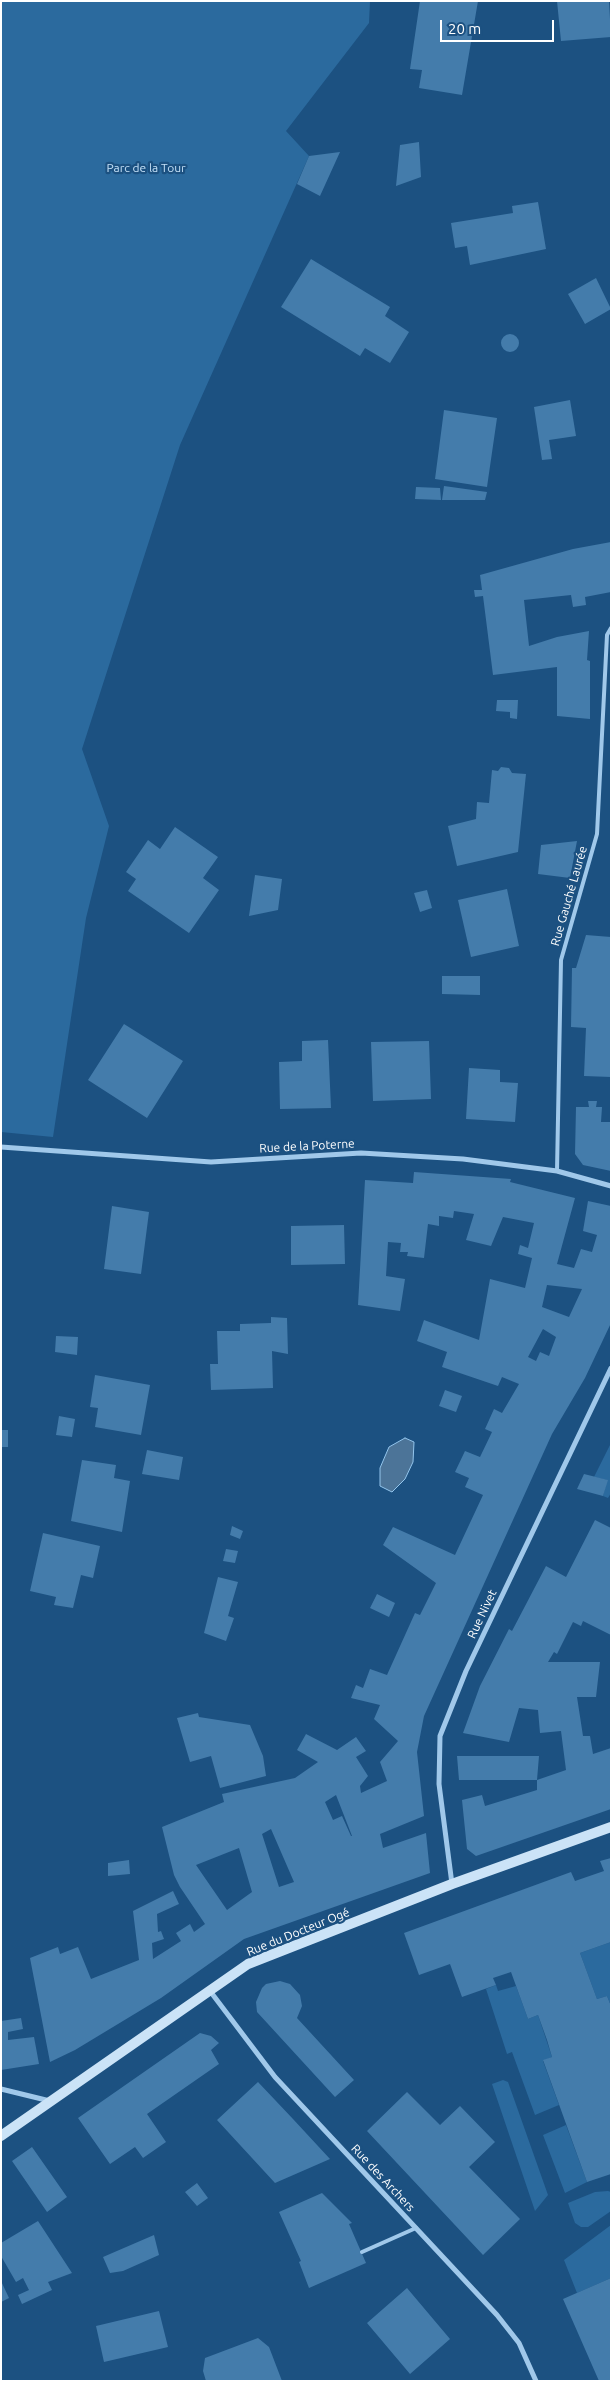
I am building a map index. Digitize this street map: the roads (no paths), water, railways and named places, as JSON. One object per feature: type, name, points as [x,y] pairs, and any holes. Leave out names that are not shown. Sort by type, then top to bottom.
[{"type":"main road","name":"Rue du Docteur Ogé","points":[[1,2136],[248,1964],[452,1884],[611,1827]]},
{"type":"street","name":"Rue de la Poterne","points":[[1,1147],[210,1162],[361,1154],[463,1159],[556,1171],[611,1186]]},
{"type":"street","name":"Rue Nivet","points":[[452,1884],[439,1784],[440,1736],[466,1671],[611,1368]]},
{"type":"street","name":"Rue des Archers","points":[[210,1991],[275,2077],[497,2315],[519,2344],[536,2381]]},
{"type":"street","points":[[1,2089],[52,2101]]},
{"type":"lane","name":"Rue Gauché Laurée","points":[[556,1171],[561,960],[597,834],[607,635],[611,628]]},
{"type":"lane","points":[[362,2252],[416,2228]]},
{"type":"park label","name":"Parc de la Tour","points":[[146,168]]}]
